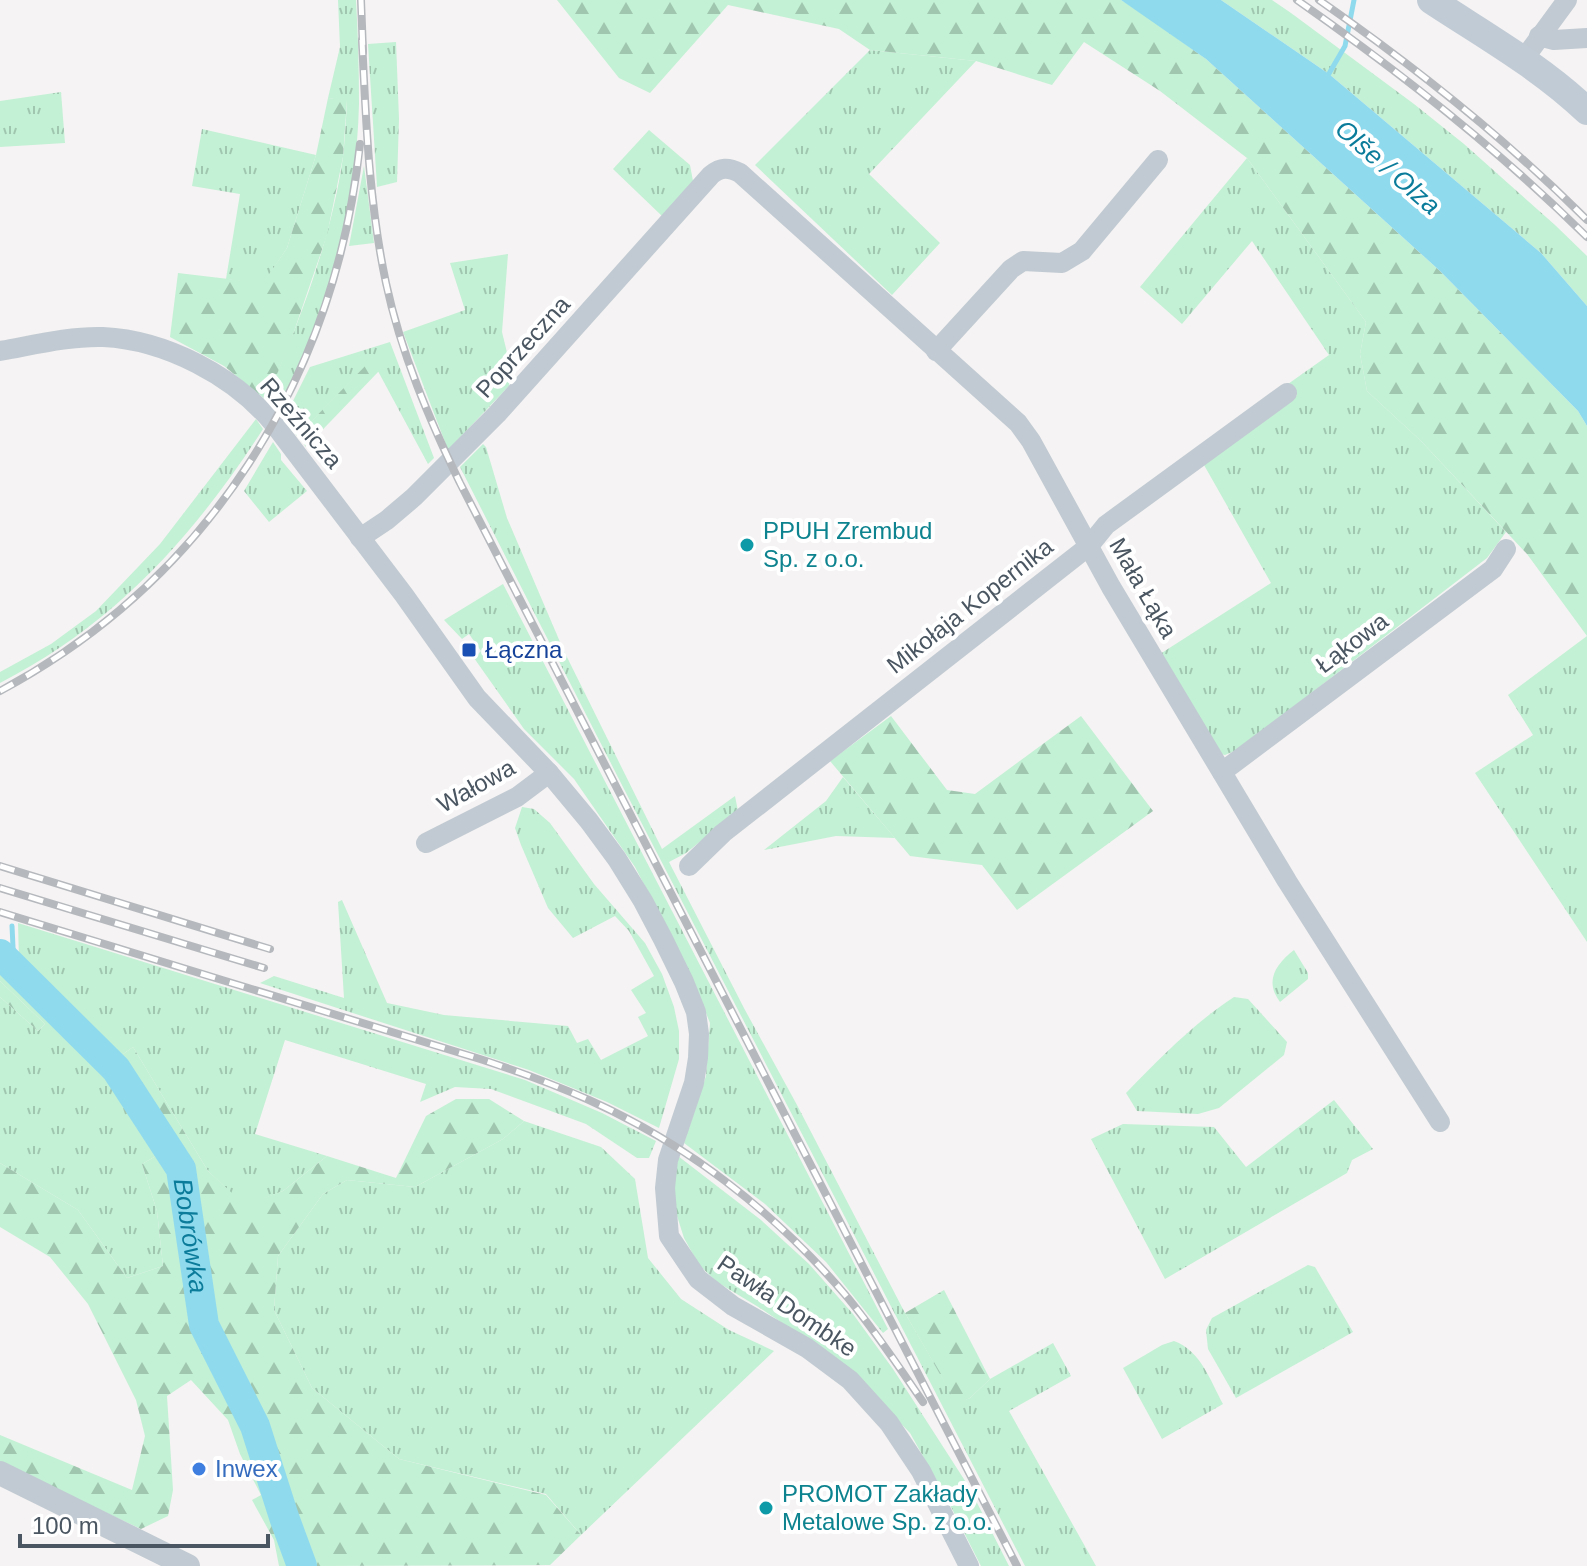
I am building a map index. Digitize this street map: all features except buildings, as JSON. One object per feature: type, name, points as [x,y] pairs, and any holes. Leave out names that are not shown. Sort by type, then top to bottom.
[{"type":"main road","points":[[1431,0],[1523,60],[1587,111]]},
{"type":"street","points":[[1523,60],[1567,0]]},
{"type":"street","points":[[1539,36],[1554,40],[1587,38]]},
{"type":"street","points":[[936,351],[1011,269],[1023,261],[1062,263],[1082,251],[1158,160]]},
{"type":"street","name":"Mała Łąka","points":[[711,175],[720,169],[730,168],[740,173],[1018,423],[1045,464],[1111,587],[1287,881],[1440,1122]]},
{"type":"street","name":"Poprzeczna","points":[[360,538],[414,497],[518,393],[711,175]]},
{"type":"street","name":"Rzeźnicza","points":[[0,351],[101,337],[131,340],[162,348],[221,377],[252,400],[274,424],[360,538]]},
{"type":"street","name":"Mikołaja Kopernika","points":[[689,866],[723,833],[1089,546],[1106,525],[1287,393]]},
{"type":"street","points":[[360,538],[477,698],[549,773]]},
{"type":"street","name":"Łąkowa","points":[[1222,772],[1493,569],[1506,549]]},
{"type":"street","name":"Wałowa","points":[[426,843],[517,797],[549,773]]},
{"type":"street","name":"Pawła Dombke","points":[[549,773],[617,859],[643,901],[674,960],[696,1012],[699,1034],[694,1083],[672,1144],[666,1175],[669,1236],[698,1279],[733,1306],[807,1348],[850,1380],[889,1423],[921,1471],[969,1566]]},
{"type":"street","points":[[0,1473],[188,1566]]},
{"type":"green space","points":[[338,0],[356,0],[359,104],[349,202],[325,298],[302,359],[275,414],[266,400],[302,311],[322,250],[343,157],[347,101],[328,98],[340,47]]},
{"type":"green space","points":[[557,0],[1121,0],[1133,7],[1206,59],[1440,271],[1578,411],[1587,426],[1587,636],[1527,554],[1421,441],[1367,391],[1360,354],[1366,322],[1247,158],[1160,91],[1084,42],[1052,85],[976,61],[870,50],[839,29],[728,5],[650,93],[619,78]]},
{"type":"green space","points":[[1221,0],[1272,0],[1464,144],[1587,256],[1587,306],[1541,253],[1329,74]]},
{"type":"green space","points":[[396,42],[399,119],[397,182],[377,187],[368,44]]},
{"type":"green space","points":[[870,50],[976,61],[869,174],[940,243],[892,295],[755,165]]},
{"type":"green space","points":[[61,92],[65,143],[0,147],[0,101]]},
{"type":"green space","points":[[328,98],[347,100],[343,157],[327,235],[289,346],[266,400],[224,366],[170,337],[178,273],[263,283],[287,248],[316,155]]},
{"type":"green space","points":[[202,129],[316,155],[287,248],[263,284],[226,279],[240,194],[192,186]]},
{"type":"green space","points":[[649,130],[690,165],[693,181],[662,216],[613,169]]},
{"type":"green space","points":[[1247,158],[1366,322],[1360,354],[1367,391],[1421,441],[1506,532],[1487,558],[1237,750],[1225,755],[1220,754],[1160,654],[1271,583],[1204,465],[1297,395],[1288,384],[1329,355],[1252,241],[1182,324],[1140,287]]},
{"type":"green space","points":[[364,166],[374,243],[349,246]]},
{"type":"green space","points":[[508,254],[502,332],[511,369],[509,386],[448,450],[403,332],[465,310],[450,263]]},
{"type":"green space","points":[[390,342],[434,458],[428,464],[372,360],[297,436],[283,421],[310,367]]},
{"type":"green space","points":[[372,359],[379,371],[306,447],[297,436]]},
{"type":"green space","points":[[256,419],[263,429],[237,468],[180,541],[149,574],[80,633],[0,683],[0,672],[51,644],[96,611],[160,544]]},
{"type":"green space","points":[[273,442],[281,454],[281,460],[307,491],[269,522],[244,491]]},
{"type":"green space","points":[[483,444],[507,518],[563,649],[662,849],[735,796],[738,811],[686,853],[669,862],[905,1313],[957,1403],[970,1398],[990,1379],[1053,1343],[1071,1376],[1009,1411],[1096,1566],[1025,1566],[460,467]]},
{"type":"green space","points":[[503,584],[888,1329],[883,1333],[826,1262],[765,1204],[684,1143],[706,1076],[710,1023],[690,973],[635,867],[574,779],[524,729],[474,658],[481,651],[469,634],[462,639],[444,620]]},
{"type":"green space","points":[[1587,636],[1587,942],[1475,773],[1533,735],[1508,695]]},
{"type":"green space","points":[[891,716],[947,790],[975,794],[1081,716],[1153,811],[1017,910],[982,865],[910,856],[830,761]]},
{"type":"green space","points":[[843,777],[895,838],[836,836],[764,850],[826,801]]},
{"type":"green space","points":[[522,807],[534,809],[550,823],[594,884],[645,943],[662,974],[679,1031],[679,1059],[659,1128],[607,1102],[529,1070],[260,983],[274,976],[344,998],[338,902],[342,900],[387,1003],[444,1015],[568,1026],[577,1043],[588,1039],[601,1060],[648,1036],[638,1017],[646,1013],[631,990],[654,976],[629,931],[615,916],[573,938],[548,908],[515,828]]},
{"type":"green space","points":[[18,923],[525,1080],[602,1113],[656,1141],[649,1158],[637,1158],[586,1124],[491,1089],[455,1087],[420,1102],[426,1084],[285,1040],[255,1134],[327,1156],[283,1191],[245,1206],[208,1171],[133,1047],[119,1057],[19,960]]},
{"type":"green space","points":[[1294,950],[1308,973],[1308,979],[1280,1002],[1273,987],[1274,973]]},
{"type":"green space","points":[[0,960],[69,1030],[122,1093],[163,1152],[142,1164],[157,1211],[163,1266],[127,1278],[78,1210],[0,1163],[0,997],[38,1031],[45,1024],[0,981]]},
{"type":"green space","points":[[0,981],[45,1024],[38,1031],[0,997]]},
{"type":"green space","points":[[1234,997],[1248,999],[1287,1042],[1284,1055],[1219,1108],[1198,1114],[1137,1111],[1126,1093],[1191,1030]]},
{"type":"green space","points":[[133,1047],[208,1171],[245,1205],[283,1191],[327,1156],[396,1178],[426,1116],[456,1099],[489,1099],[524,1121],[503,1139],[415,1187],[347,1180],[323,1194],[278,1256],[274,1310],[312,1388],[399,1459],[546,1495],[581,1535],[550,1565],[311,1566],[276,1454],[212,1318],[203,1247],[187,1165],[119,1057]]},
{"type":"green space","points":[[1334,1100],[1373,1149],[1352,1160],[1347,1173],[1165,1279],[1091,1139],[1123,1124],[1214,1127],[1246,1167]]},
{"type":"green space","points":[[524,1121],[601,1147],[635,1179],[648,1258],[681,1299],[729,1330],[774,1351],[581,1535],[546,1494],[399,1459],[312,1388],[274,1310],[278,1256],[323,1194],[347,1180],[415,1187],[503,1139]]},
{"type":"green space","points":[[163,1152],[176,1178],[195,1325],[211,1367],[246,1431],[288,1566],[279,1566],[274,1540],[252,1500],[261,1495],[240,1454],[228,1420],[191,1380],[167,1396],[173,1490],[168,1516],[141,1529],[0,1463],[0,1435],[132,1490],[145,1436],[136,1400],[88,1304],[50,1257],[0,1227],[0,1163],[78,1210],[127,1278],[163,1266],[157,1211],[142,1164]]},
{"type":"green space","points":[[678,1156],[761,1220],[809,1264],[853,1314],[893,1369],[969,1487],[1009,1566],[981,1566],[910,1433],[845,1366],[717,1282],[699,1265],[684,1238],[672,1200]]},
{"type":"green space","points":[[1308,1265],[1315,1267],[1353,1332],[1236,1398],[1208,1349],[1206,1330],[1212,1318]]},
{"type":"green space","points":[[944,1290],[990,1379],[970,1398],[957,1404],[905,1313]]},
{"type":"green space","points":[[1174,1341],[1198,1359],[1223,1404],[1162,1439],[1123,1368]]},
{"type":"water","name":"Olše / Olza","points":[[1121,0],[1221,0],[1329,74],[1541,253],[1587,306],[1587,426],[1578,411],[1440,271],[1206,59]]},
{"type":"waterway","points":[[1327,77],[1345,46],[1354,0]]},
{"type":"waterway","points":[[12,926],[14,968]]},
{"type":"waterway","name":"Bobrówka","points":[[0,954],[116,1069],[181,1169],[204,1325],[255,1426],[302,1566]]},
{"type":"railway","points":[[361,0],[363,52]]},
{"type":"railway","points":[[1297,0],[1447,112],[1519,173],[1587,237]]},
{"type":"railway","points":[[1319,0],[1458,104],[1524,160],[1587,220]]},
{"type":"railway","points":[[362,40],[369,162],[380,253],[400,335],[427,410],[460,483],[1017,1566]]},
{"type":"railway","points":[[0,691],[74,645],[141,591],[199,530],[249,463],[290,390],[323,312],[346,230],[360,144]]},
{"type":"railway","points":[[0,866],[270,949]]},
{"type":"railway","points":[[0,888],[264,968]]},
{"type":"railway","points":[[0,912],[494,1064],[589,1100],[626,1118],[696,1160],[792,1238],[848,1298],[923,1402]]},
{"type":"place","name":"PPUH Zrembud Sp. z o.o.","points":[[747,545]]},
{"type":"place","name":"Łączna","points":[[469,650]]},
{"type":"place","name":"Inwex","points":[[199,1469]]},
{"type":"place","name":"PROMOT Zakłady Metalowe Sp. z o.o.","points":[[766,1508]]}]
